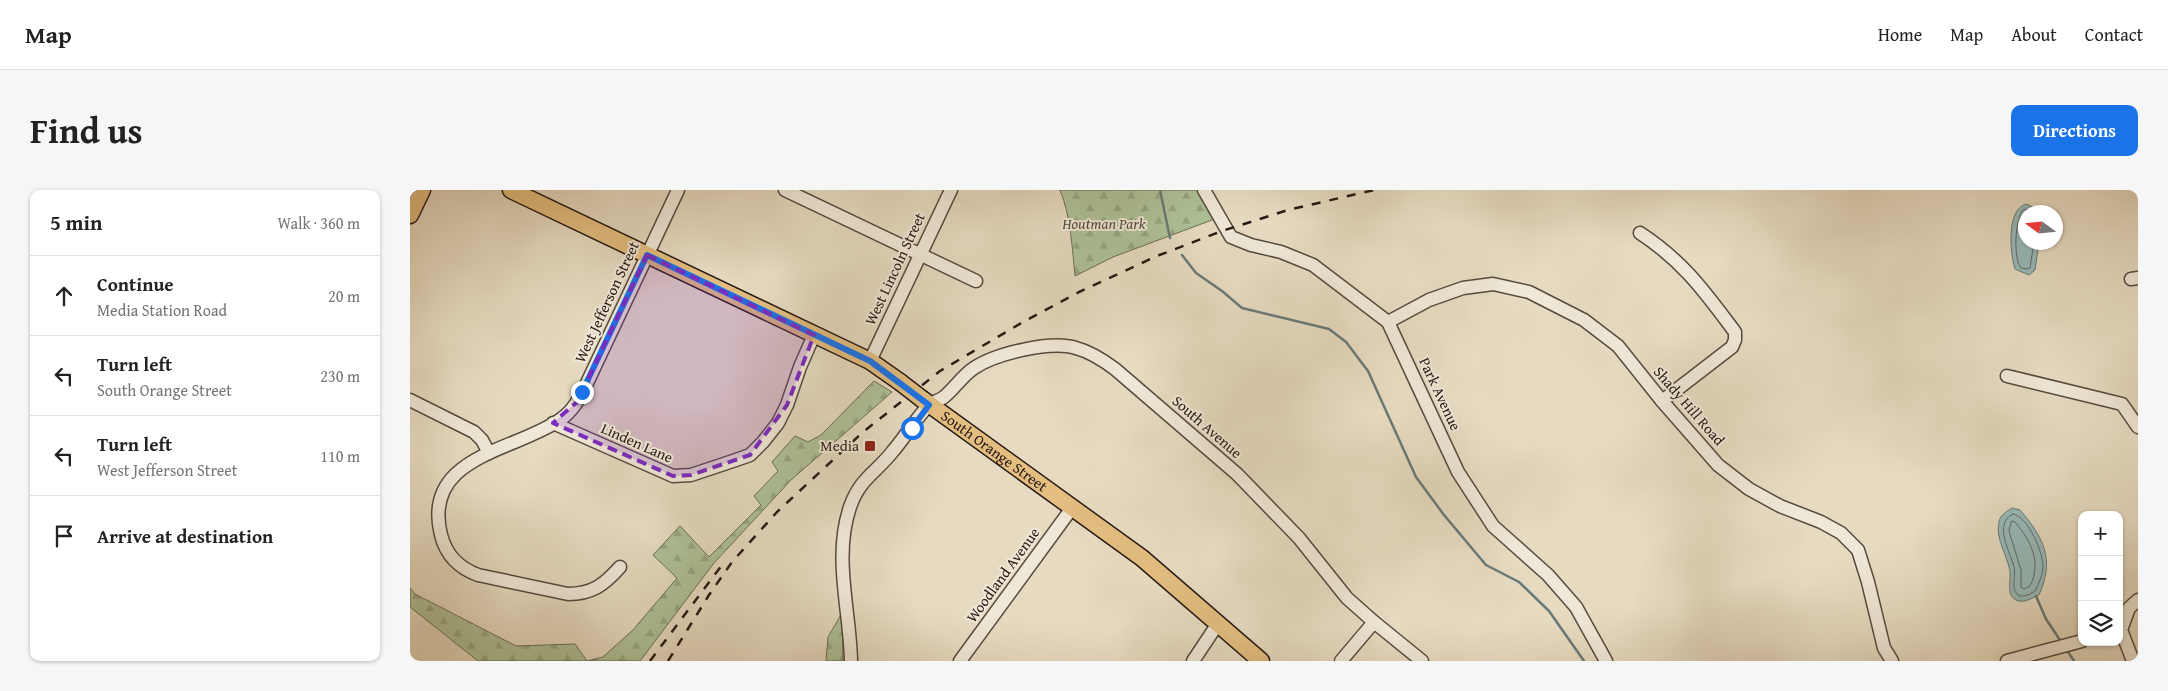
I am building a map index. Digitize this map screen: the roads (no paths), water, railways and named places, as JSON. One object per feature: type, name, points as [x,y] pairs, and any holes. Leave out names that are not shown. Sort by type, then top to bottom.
[{"type":"main road","points":[[410,216],[422,190]]},
{"type":"main road","name":"South Orange Street","points":[[512,190],[870,361],[1142,558],[1217,625],[1261,661]]},
{"type":"street","name":"West Jefferson Street","points":[[620,567],[607,582],[597,589],[581,594],[568,594],[478,575],[468,571],[454,560],[441,536],[439,518],[441,499],[450,481],[463,467],[554,423],[566,415],[577,402],[678,190]]},
{"type":"street","points":[[785,190],[976,281]]},
{"type":"street","name":"West Lincoln Street","points":[[870,361],[951,190]]},
{"type":"street","name":"Park Avenue","points":[[1204,190],[1231,237],[1251,245],[1281,252],[1313,266],[1388,322],[1458,472],[1493,526],[1548,575],[1576,607],[1606,661]]},
{"type":"street","points":[[1640,233],[1664,249],[1695,278],[1736,332],[1732,348],[1662,401]]},
{"type":"street","name":"Shady Hill Road","points":[[1388,322],[1428,300],[1463,288],[1493,284],[1529,292],[1584,320],[1618,346],[1662,401],[1718,465],[1750,489],[1780,506],[1821,522],[1841,534],[1858,550],[1884,648],[1892,661]]},
{"type":"street","name":"Linden Lane","points":[[554,423],[673,476],[691,475],[733,462],[750,455],[778,423],[787,405],[800,367],[814,335]]},
{"type":"street","name":"South Avenue","points":[[851,661],[842,566],[842,544],[850,506],[857,490],[866,478],[891,454],[925,402],[945,396],[964,375],[989,360],[1022,350],[1054,346],[1074,347],[1096,356],[1115,369],[1237,474],[1299,538],[1347,598],[1422,661]]},
{"type":"street","points":[[2007,376],[2122,404],[2138,427]]},
{"type":"street","points":[[410,400],[474,432],[482,440],[489,453]]},
{"type":"street","name":"Woodland Avenue","points":[[960,661],[1072,508]]},
{"type":"street","points":[[2123,623],[2129,608],[2138,600]]},
{"type":"street","points":[[1341,661],[1374,622]]},
{"type":"street","points":[[1193,661],[1217,625]]},
{"type":"street","points":[[2123,638],[2133,661]]},
{"type":"street","points":[[2007,661],[2078,642]]},
{"type":"water","points":[[2018,210],[2018,250],[2038,250],[2035,270],[2029,275],[2015,269],[2011,233],[2015,214]]},
{"type":"water","points":[[2012,508],[2020,510],[2028,520],[2045,550],[2046,571],[2039,595],[2022,601],[2016,600],[2011,595],[2009,565],[2000,540],[1998,528],[2001,517]]},
{"type":"waterway","points":[[1160,190],[1170,238]]},
{"type":"waterway","points":[[1182,255],[1196,273],[1242,308],[1329,329],[1346,342],[1368,371],[1416,477],[1444,515],[1486,565],[1519,582],[1549,611],[1584,661]]},
{"type":"waterway","points":[[2036,596],[2046,619],[2062,643]]},
{"type":"waterway","points":[[2068,652],[2074,661]]},
{"type":"railway","points":[[668,661],[732,562],[777,512],[863,432],[940,371],[1023,322],[1079,292],[1157,256],[1222,231],[1288,210],[1374,190]]},
{"type":"railway","points":[[650,661],[725,561]]},
{"type":"place","name":"Media","points":[[870,446]]},
{"type":"park label","name":"Houtman Park","points":[[1104,224]]}]
